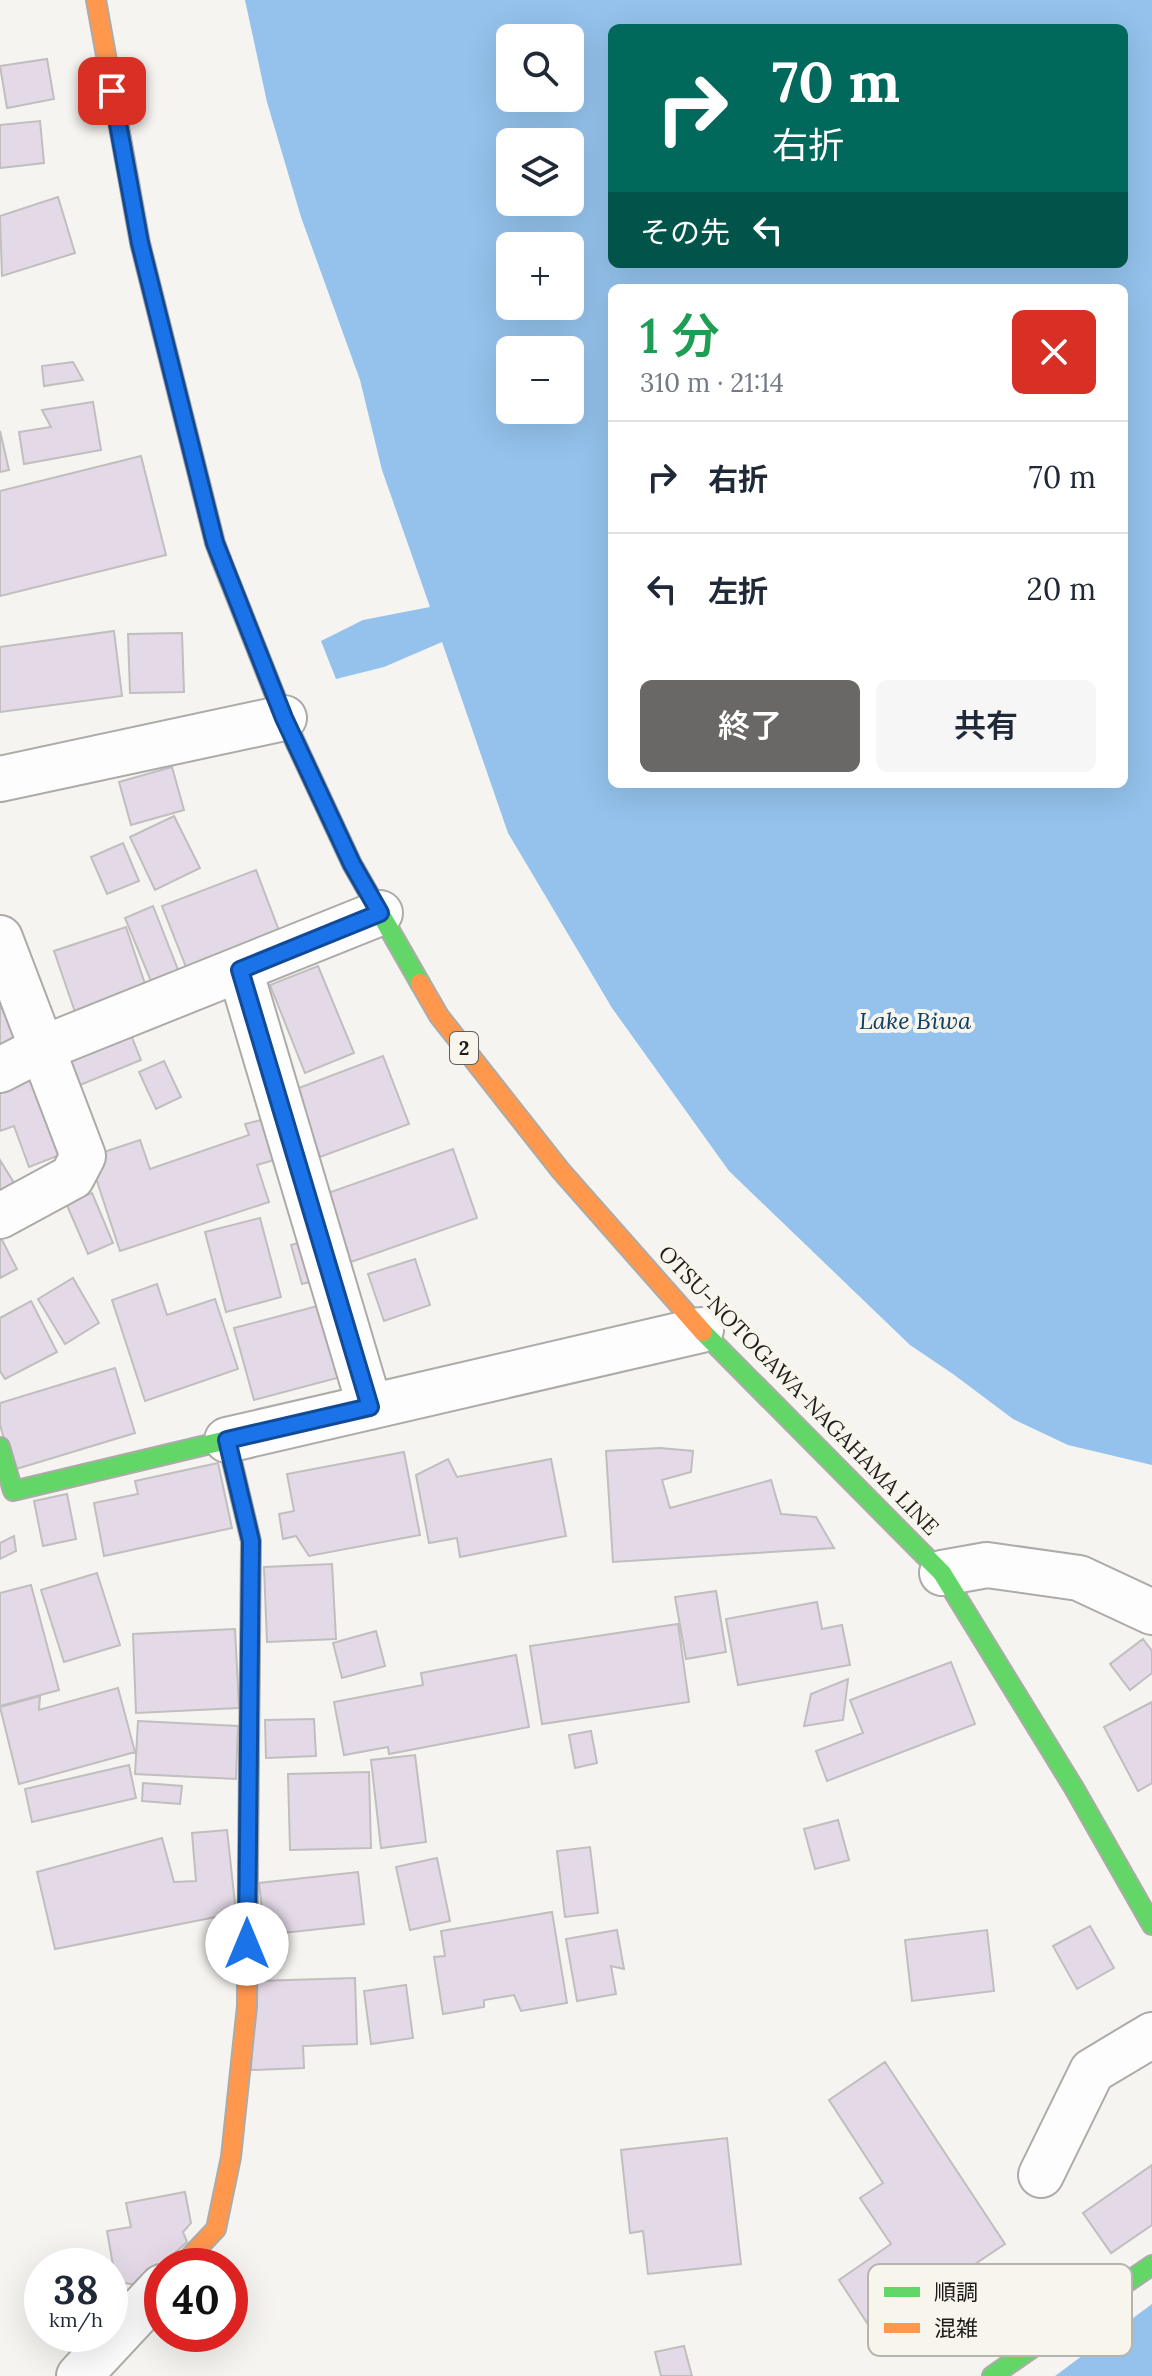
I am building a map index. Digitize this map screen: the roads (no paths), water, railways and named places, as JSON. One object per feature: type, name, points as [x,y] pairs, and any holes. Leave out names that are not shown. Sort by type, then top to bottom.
[{"type":"main road","name":"OTSU-NOTOGAWA-NAGAHAMA LINE","points":[[96,0],[140,243],[215,543],[284,718],[352,864],[439,1016],[561,1171],[701,1330],[942,1573],[1074,1788],[1152,1925]]},
{"type":"main road","points":[[0,1447],[7,1493],[227,1440],[251,1541],[247,2006],[231,2157],[216,2229],[198,2248]]},
{"type":"main road","points":[[1132,2279],[1152,2265]]},
{"type":"main road","points":[[992,2376],[1021,2356]]},
{"type":"street","points":[[0,779],[284,718]]},
{"type":"street","points":[[0,1070],[41,1049],[380,913]]},
{"type":"street","points":[[0,938],[83,1156],[72,1177],[0,1216]]},
{"type":"street","points":[[240,970],[370,1407]]},
{"type":"street","points":[[227,1440],[701,1330]]},
{"type":"street","points":[[942,1573],[987,1565],[1079,1578],[1152,1612]]},
{"type":"street","points":[[1041,2175],[1092,2071],[1152,2035]]},
{"type":"street","points":[[79,2376],[144,2306]]},
{"type":"water","name":"Lake Biwa","points":[[245,0],[1152,0],[1152,1465],[1068,1445],[1013,1419],[910,1345],[729,1171],[612,1008],[508,833],[442,642],[384,667],[336,679],[321,641],[363,620],[430,607],[382,470],[360,380],[301,217],[267,102]]},
{"type":"water","points":[[1152,2304],[1152,2376],[1055,2376],[1082,2356],[1132,2356],[1132,2319]]}]
